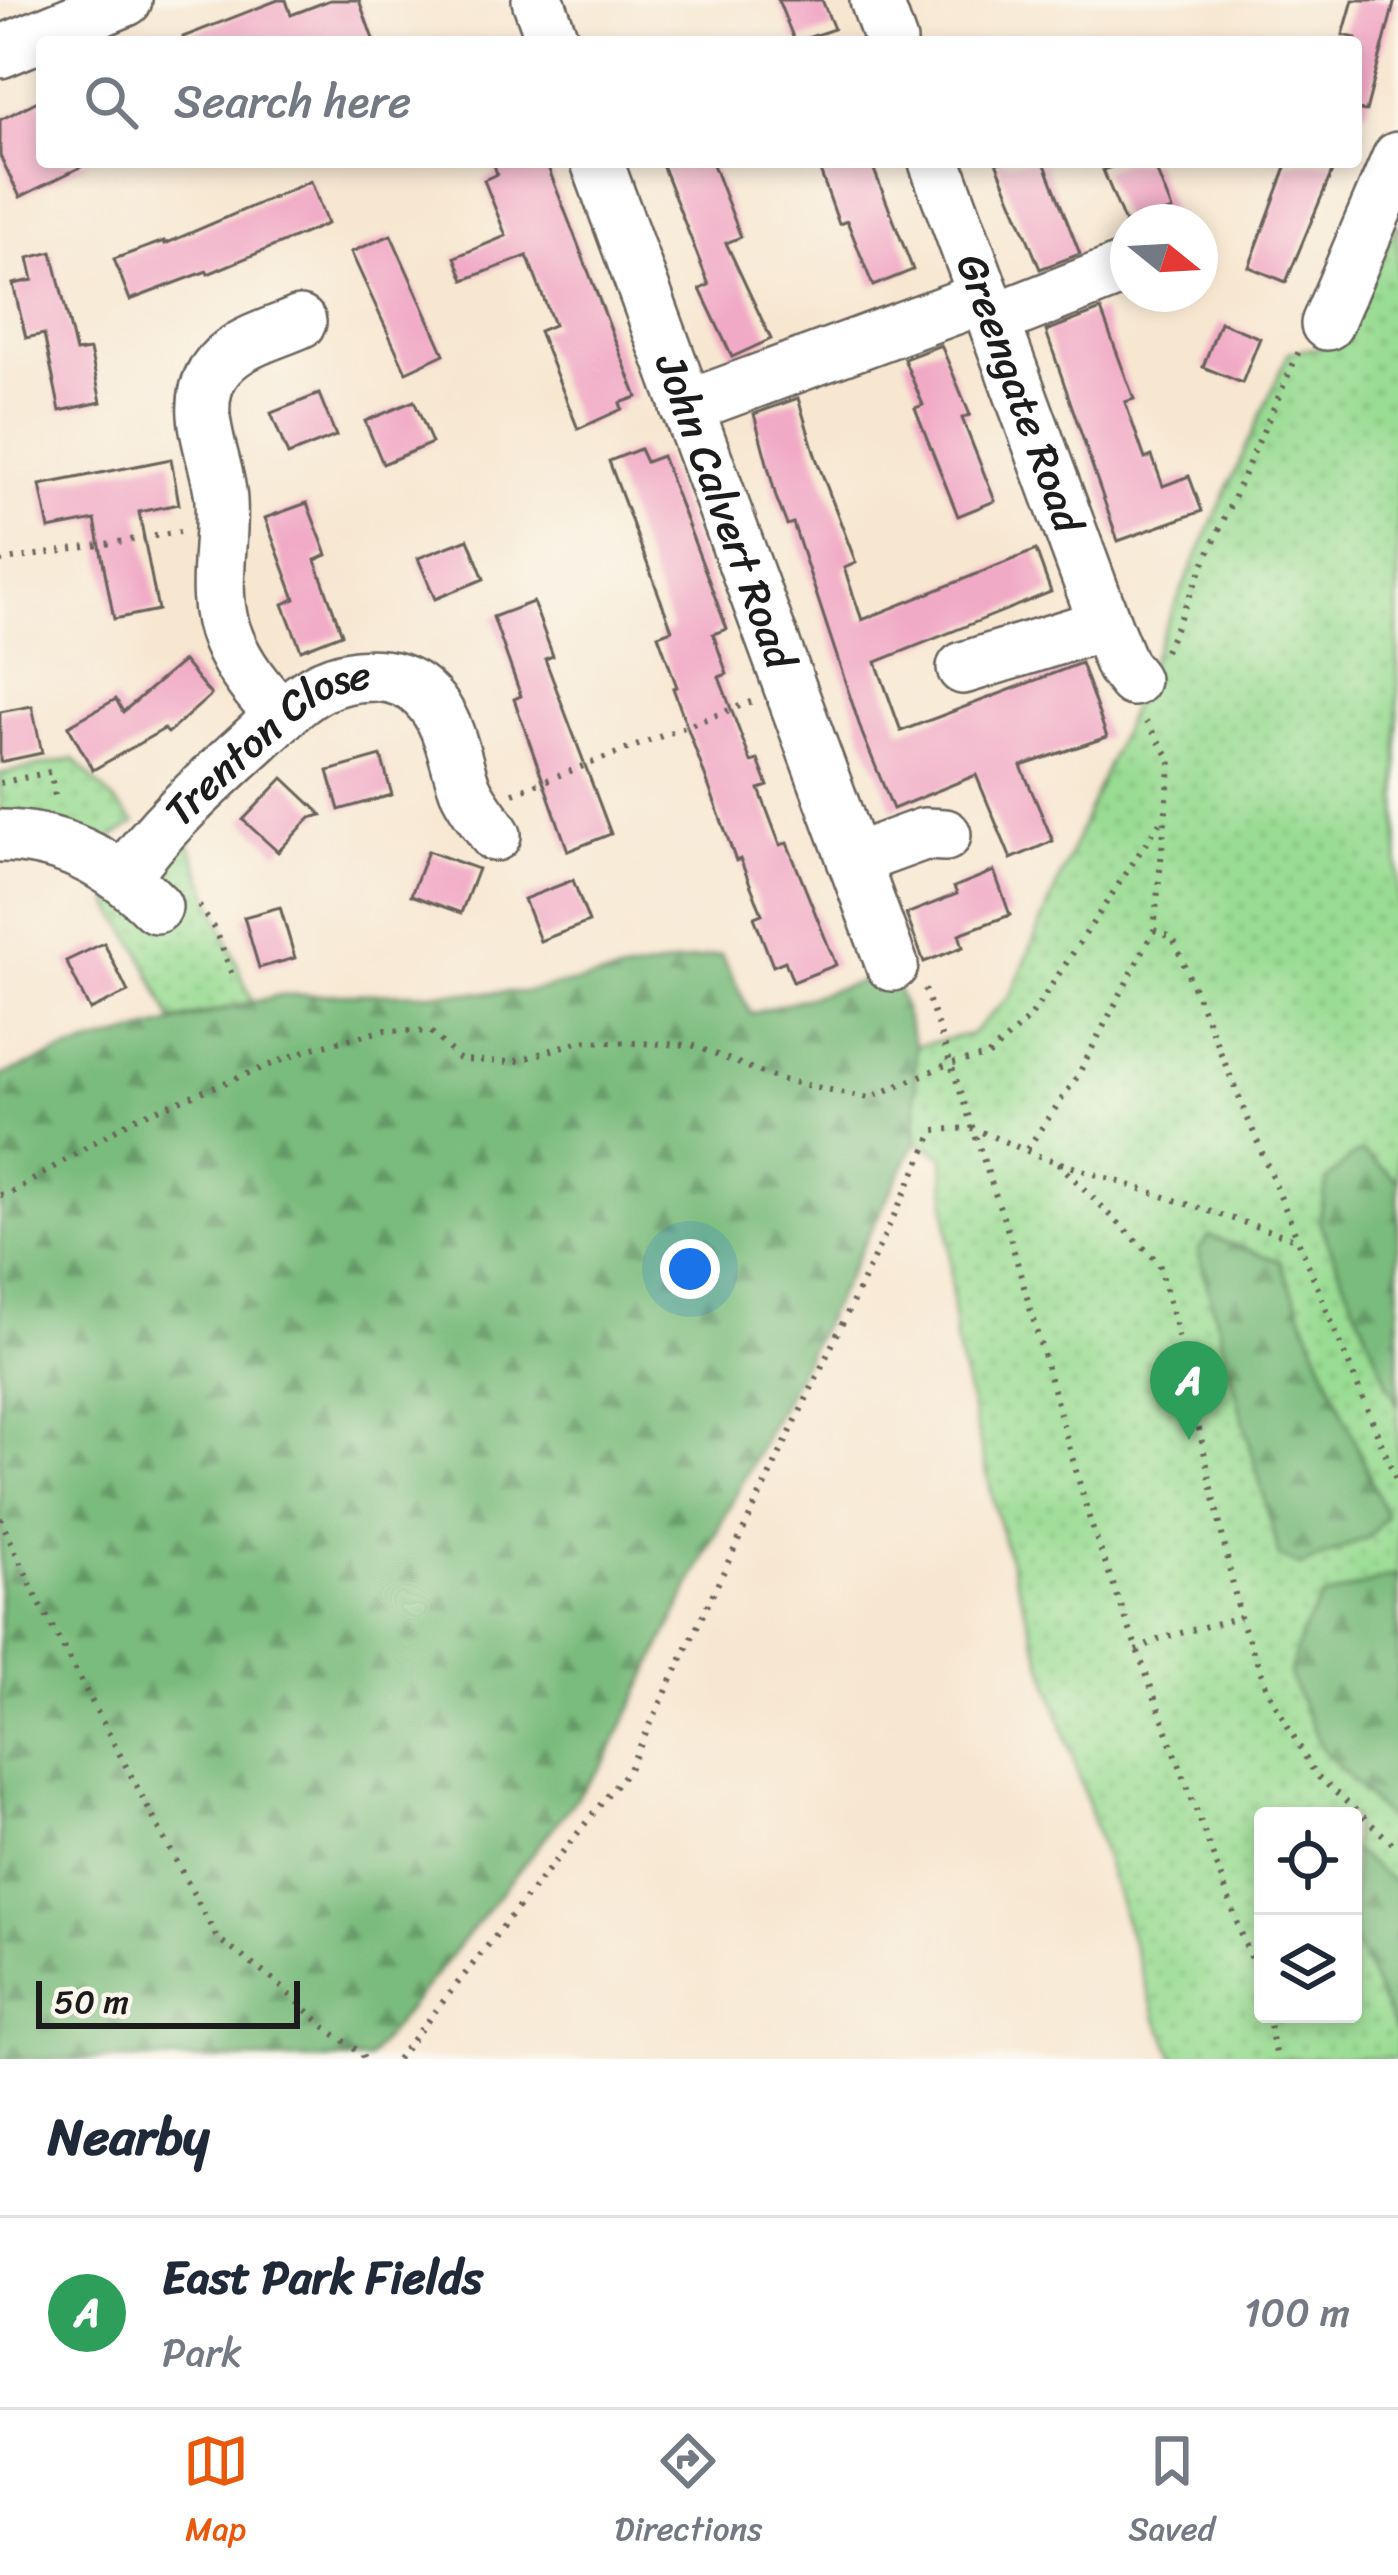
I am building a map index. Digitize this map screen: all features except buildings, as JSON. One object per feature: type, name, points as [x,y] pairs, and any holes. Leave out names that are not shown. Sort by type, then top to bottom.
[{"type":"street","points":[[0,52],[72,10],[127,0]]},
{"type":"street","points":[[538,0],[551,36]]},
{"type":"street","points":[[876,0],[889,36]]},
{"type":"street","points":[[1327,324],[1398,158]]},
{"type":"street","name":"John Calvert Road","points":[[598,168],[853,860],[907,972]]},
{"type":"street","name":"Greengate Road","points":[[937,168],[1105,624],[1133,680]]},
{"type":"street","points":[[686,407],[1110,272]]},
{"type":"street","points":[[281,716],[246,676],[220,611],[222,500],[204,412],[209,381],[228,355],[300,322]]},
{"type":"street","points":[[963,668],[1105,624]]},
{"type":"street","name":"Trenton Close","points":[[158,895],[167,823],[281,716],[318,687],[345,677],[372,674],[422,692],[452,739],[467,794],[501,815]]},
{"type":"street","points":[[853,860],[924,833],[944,835]]},
{"type":"street","points":[[0,836],[64,845],[158,895]]},
{"type":"path","points":[[1027,1149],[1077,1077],[1154,930],[1171,760],[1135,705],[1133,680],[1154,670],[1168,646],[1299,350],[1327,324]]},
{"type":"path","points":[[0,561],[200,528]]},
{"type":"path","points":[[501,815],[790,688]]},
{"type":"path","points":[[0,783],[50,772],[58,811]]},
{"type":"path","points":[[0,1195],[11,1193],[133,1119],[313,1048],[385,1030],[431,1032],[460,1060],[514,1061],[580,1041],[692,1045],[778,1079],[869,1098],[948,1064],[988,1056],[1031,1016],[1164,816]]},
{"type":"path","points":[[158,895],[218,933],[233,978]]},
{"type":"path","points":[[1154,930],[1173,938],[1398,1484]]},
{"type":"path","points":[[907,972],[972,1128],[1016,1257],[1091,1524],[1254,1967]]},
{"type":"path","points":[[397,2059],[629,1768],[935,1130],[972,1128],[1055,1161],[1298,1240]]},
{"type":"path","points":[[1055,1161],[1159,1263],[1240,1617],[1268,1691],[1315,1774],[1398,1848]]},
{"type":"path","points":[[0,1518],[38,1600],[218,1938],[364,2059]]},
{"type":"path","points":[[1135,1651],[1159,1639],[1240,1617]]},
{"type":"path","points":[[1270,2023],[1276,2059]]},
{"type":"green space","points":[[1398,222],[1398,2059],[1176,2059],[1156,2017],[1003,1540],[955,1339],[943,1156],[916,1142],[915,1046],[971,1034],[1011,995],[1167,623],[1289,352],[1342,344]]},
{"type":"green space","points":[[74,759],[135,823],[105,842],[0,817],[0,774]]},
{"type":"green space","points":[[187,838],[252,1002],[172,1021],[139,950],[109,903]]},
{"type":"green space","points":[[721,954],[751,1014],[893,972],[915,1046],[916,1142],[709,1547],[606,1761],[368,2059],[0,2059],[0,1076],[66,1051],[280,995],[526,992]]},
{"type":"green space","points":[[1362,1152],[1398,1181],[1398,1407],[1319,1221],[1327,1180]]},
{"type":"green space","points":[[1209,1236],[1280,1261],[1386,1516],[1369,1537],[1300,1566],[1280,1557],[1198,1251]]},
{"type":"green space","points":[[1398,1574],[1398,1829],[1322,1749],[1289,1675],[1301,1634],[1322,1598]]},
{"type":"green space","points":[[1362,1857],[1398,1886],[1398,2036],[1362,1958]]},
{"type":"place","name":"East Park Fields","points":[[1189,1440]]}]
